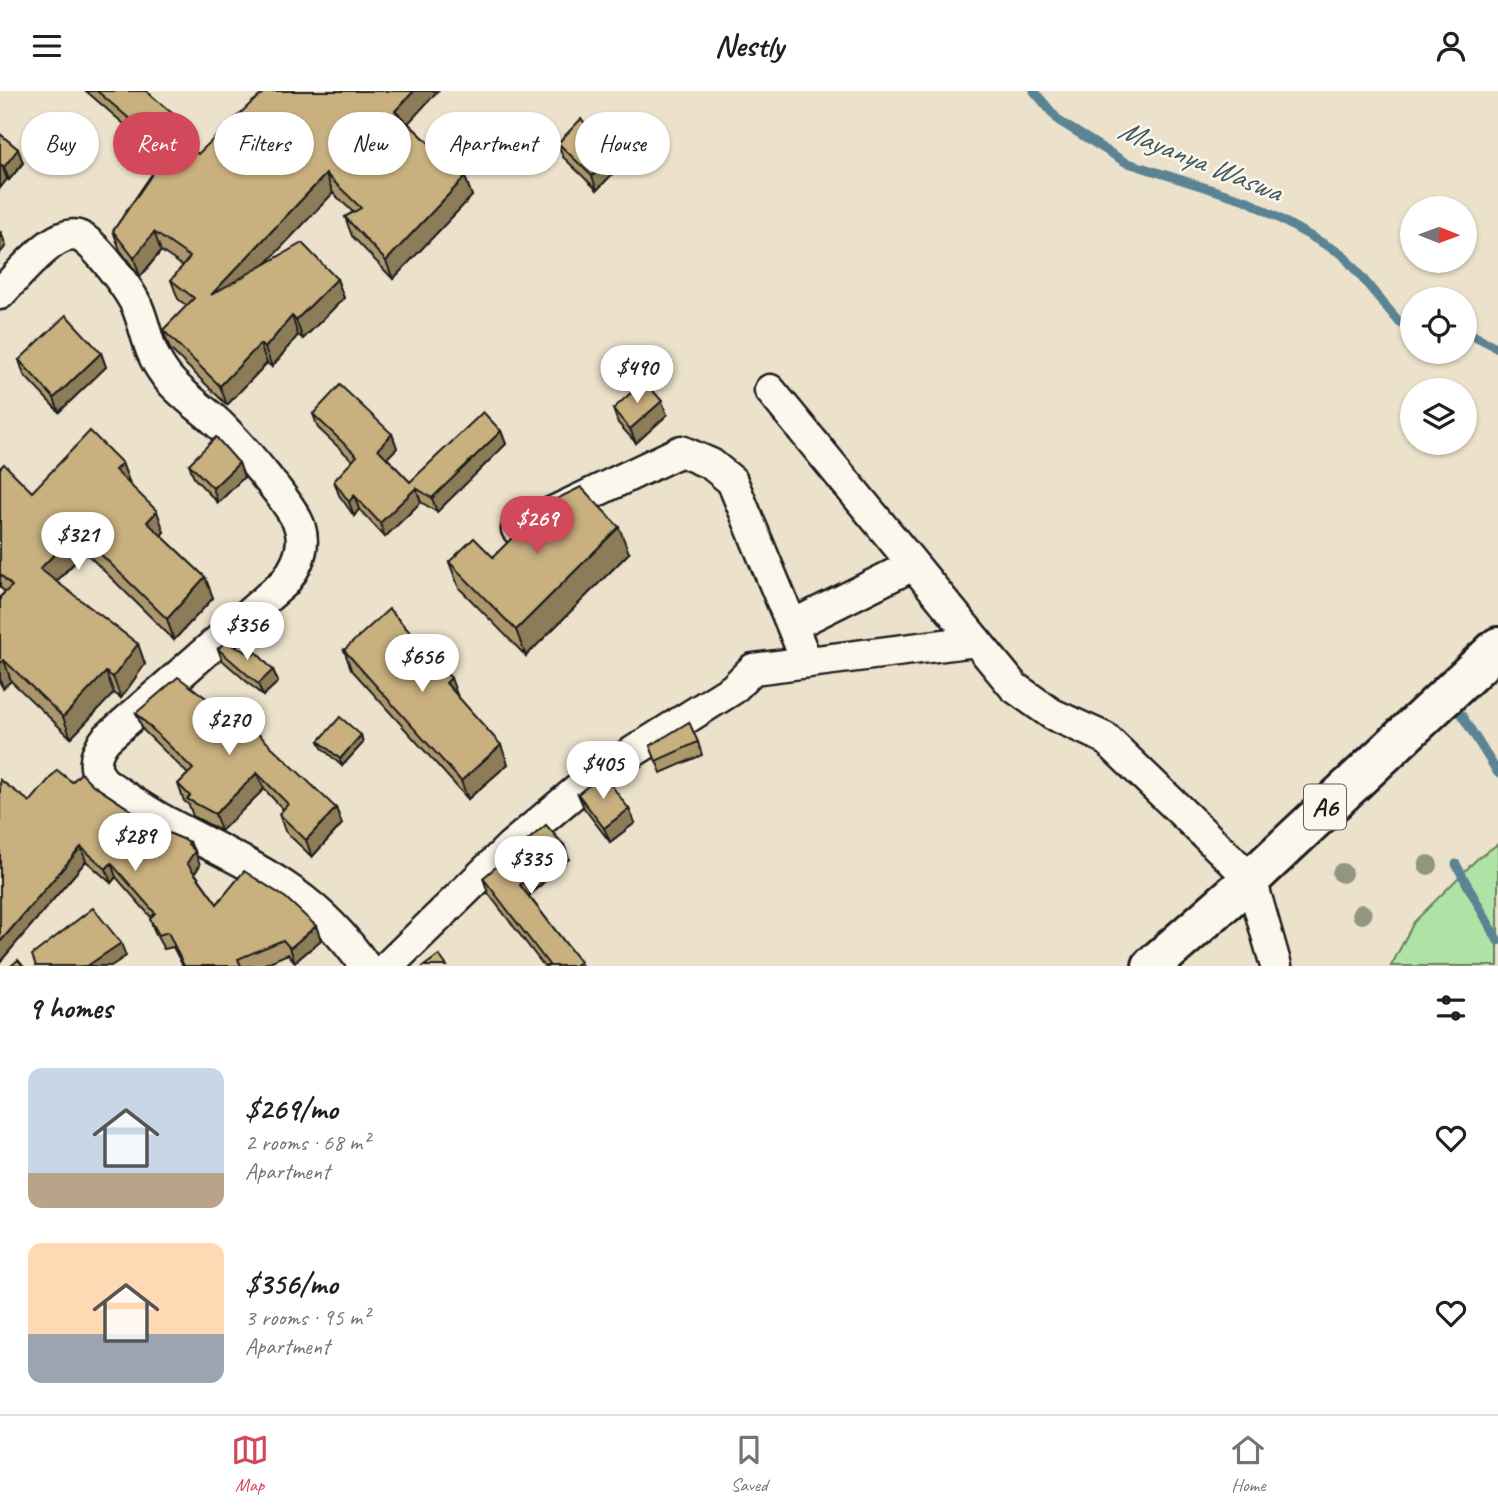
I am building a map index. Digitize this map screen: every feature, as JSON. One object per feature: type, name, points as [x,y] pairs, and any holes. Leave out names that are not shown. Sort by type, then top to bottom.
[{"type":"main road","name":"A6","points":[[1152,966],[1251,879],[1498,647]]},
{"type":"street","points":[[0,294],[54,240],[68,235],[79,236],[88,241],[126,288],[139,310],[149,349],[169,380],[223,427],[284,501],[300,528],[298,562],[284,583],[106,739],[96,756],[95,768],[99,778],[108,785],[169,824],[260,869],[305,899],[343,935],[365,966]]},
{"type":"street","points":[[770,390],[1014,687],[1052,714],[1105,738],[1251,879],[1276,966]]},
{"type":"street","points":[[517,529],[681,451],[711,464],[732,481],[807,662]]},
{"type":"street","points":[[793,625],[913,565]]},
{"type":"street","points":[[388,966],[510,847],[593,777],[733,689],[753,669],[976,642]]},
{"type":"green space","points":[[1498,844],[1498,966],[1391,966],[1414,922],[1477,859]]},
{"type":"building","points":[[97,91],[146,91],[171,112],[122,112]]},
{"type":"building","points":[[266,91],[414,91],[396,112],[328,112],[328,175],[411,175],[411,126],[425,139],[425,175],[465,177],[386,261],[345,217],[361,208],[326,174],[211,295],[302,243],[337,279],[296,320],[292,316],[265,348],[260,344],[220,386],[163,330],[194,298],[171,280],[190,257],[154,232],[134,258],[113,231],[152,175],[200,175],[200,152],[214,139],[214,175],[314,175],[314,112],[242,112]]},
{"type":"building","points":[[575,125],[575,160],[561,146],[561,140]]},
{"type":"building","points":[[0,134],[18,149],[4,167],[0,167]]},
{"type":"building","points":[[66,315],[101,353],[54,398],[19,360]]},
{"type":"building","points":[[644,381],[662,401],[630,429],[613,409]]},
{"type":"building","points":[[340,385],[392,434],[378,449],[410,482],[483,412],[501,431],[432,498],[416,488],[380,523],[354,495],[349,502],[334,481],[357,456],[313,414]]},
{"type":"building","points":[[90,431],[122,463],[115,470],[157,511],[147,522],[205,577],[167,619],[77,531],[40,569],[138,644],[113,677],[106,672],[63,717],[4,660],[0,663],[0,597],[12,586],[0,574],[0,468],[4,464],[32,492]]},
{"type":"building","points":[[216,437],[239,463],[213,488],[189,464]]},
{"type":"building","points":[[581,487],[619,527],[516,630],[449,562],[474,538],[493,557],[546,504]]},
{"type":"building","points":[[389,609],[451,678],[446,683],[501,745],[461,781],[344,650]]},
{"type":"building","points":[[225,642],[253,655],[256,652],[273,670],[258,684],[218,649]]},
{"type":"building","points":[[178,677],[229,715],[233,710],[336,808],[306,840],[279,814],[288,804],[257,773],[215,814],[187,799],[190,796],[178,784],[193,769],[136,713]]},
{"type":"building","points":[[340,717],[361,735],[340,759],[319,741]]},
{"type":"building","points":[[689,722],[698,742],[656,761],[650,746]]},
{"type":"building","points":[[57,770],[72,782],[81,773],[93,785],[161,830],[190,842],[188,844],[195,851],[187,863],[217,904],[244,871],[286,898],[316,926],[290,948],[283,940],[238,959],[241,966],[184,966],[168,932],[159,935],[150,919],[155,913],[111,863],[106,869],[81,847],[0,942],[0,780],[30,802]]},
{"type":"building","points":[[603,774],[629,809],[604,828],[578,794]]},
{"type":"building","points":[[546,825],[564,845],[520,885],[580,962],[574,966],[550,966],[483,878]]},
{"type":"building","points":[[93,908],[121,943],[87,966],[36,966],[32,955]]},
{"type":"building","points":[[439,955],[447,966],[424,966]]},
{"type":"building","points":[[18,960],[23,966],[11,966]]},
{"type":"waterway","name":"Mayanya Waswa","points":[[1034,91],[1059,121],[1125,162],[1248,201],[1342,254],[1400,323]]},
{"type":"waterway","name":"Mayanya Waswa","points":[[1477,337],[1498,348]]},
{"type":"waterway","points":[[1461,714],[1498,773]]},
{"type":"waterway","points":[[1456,864],[1498,941]]}]
